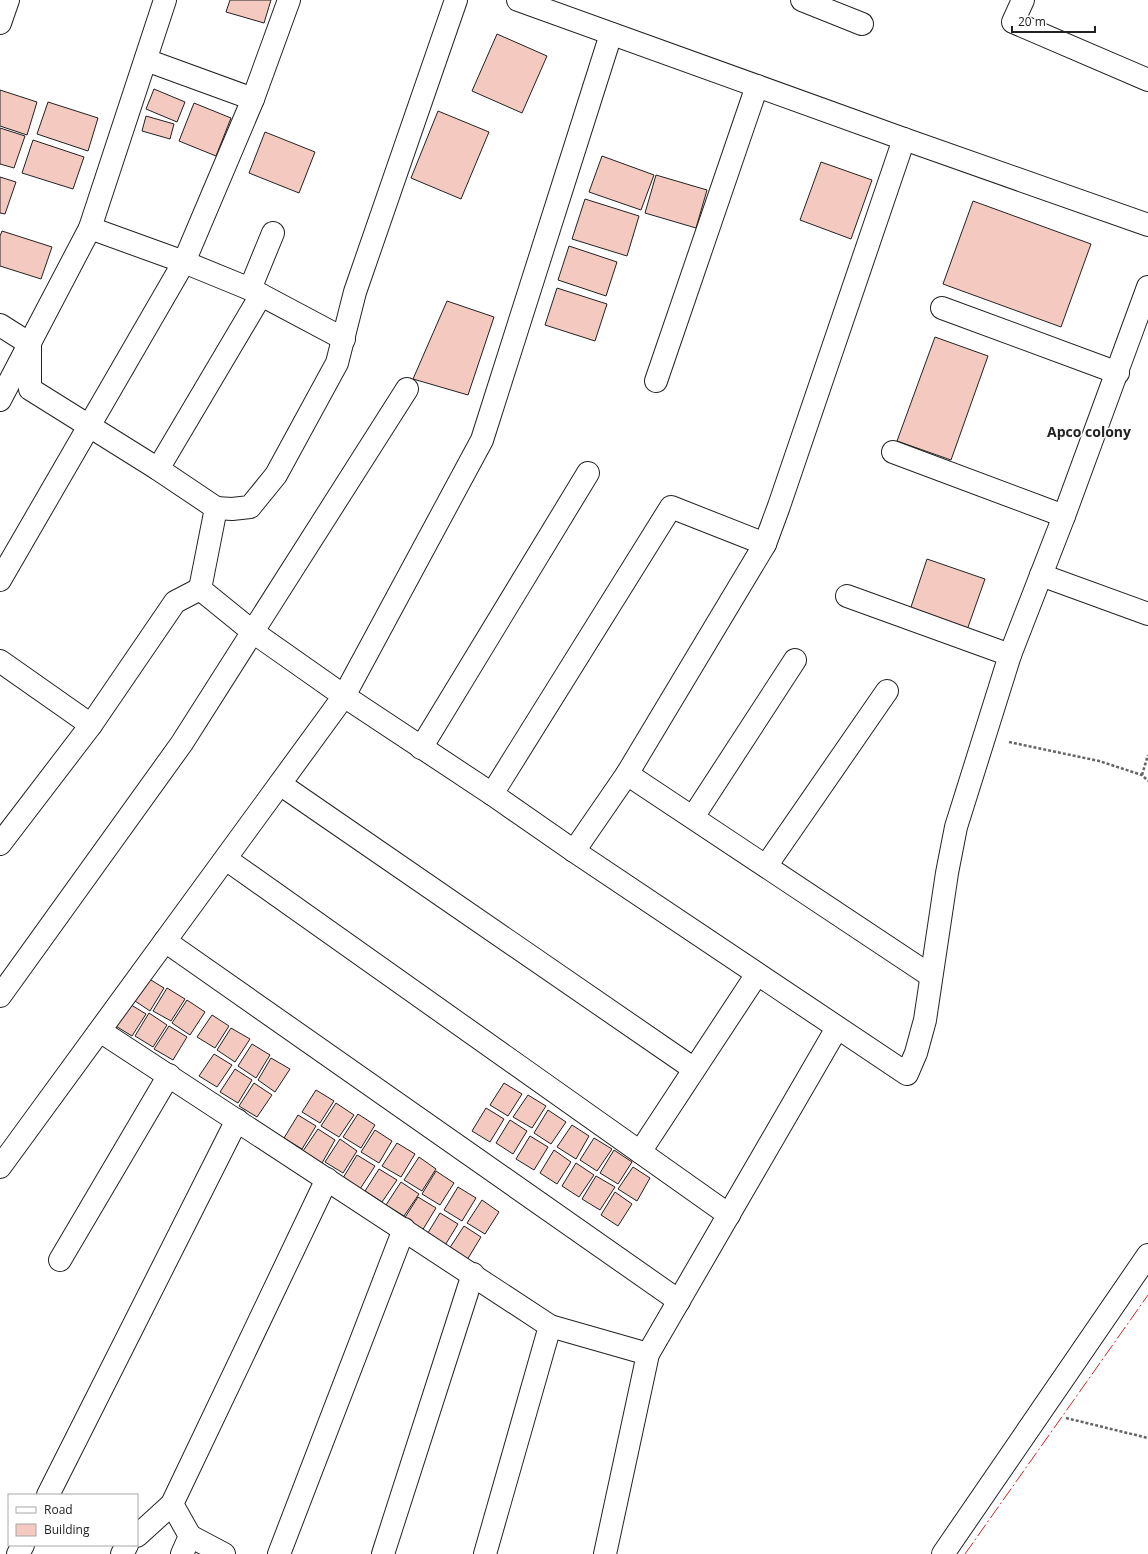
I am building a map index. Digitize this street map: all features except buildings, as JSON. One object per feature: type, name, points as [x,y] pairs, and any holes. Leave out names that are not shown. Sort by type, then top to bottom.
[{"type":"street","points":[[0,22],[8,0]]},
{"type":"street","points":[[0,400],[90,228],[165,0]]},
{"type":"street","points":[[0,580],[184,262],[253,99],[290,0]]},
{"type":"street","points":[[30,344],[30,389],[88,427],[158,469],[216,508],[232,509],[250,507],[276,475],[337,363],[355,292],[456,0]]},
{"type":"street","points":[[518,0],[904,140],[1148,225]]},
{"type":"street","points":[[802,0],[862,24]]},
{"type":"street","points":[[1023,0],[1013,22],[1148,80]]},
{"type":"street","points":[[0,1167],[344,696],[482,440],[611,34]]},
{"type":"street","points":[[146,60],[253,99]]},
{"type":"street","points":[[656,381],[757,86]]},
{"type":"street","points":[[574,851],[627,774],[765,544],[904,140]]},
{"type":"street","points":[[90,228],[184,262],[256,292],[344,339]]},
{"type":"street","points":[[158,469],[256,292],[273,233]]},
{"type":"street","points":[[200,589],[253,632],[344,696],[907,1074],[916,1053],[925,1020],[956,827],[1010,655],[1118,373],[1148,287]]},
{"type":"street","points":[[942,308],[1118,373]]},
{"type":"street","points":[[0,325],[30,344]]},
{"type":"street","points":[[0,996],[182,743],[407,389]]},
{"type":"street","points":[[893,452],[1064,516]]},
{"type":"street","points":[[421,748],[588,473]]},
{"type":"street","points":[[492,794],[671,507],[765,544]]},
{"type":"street","points":[[200,589],[216,508]]},
{"type":"street","points":[[1041,575],[1148,614]]},
{"type":"street","points":[[0,844],[91,725],[175,602],[200,589]]},
{"type":"street","points":[[847,596],[1010,655]]},
{"type":"street","points":[[693,817],[795,660]]},
{"type":"street","points":[[0,661],[91,725]]},
{"type":"street","points":[[766,866],[887,691]]},
{"type":"street","points":[[627,774],[931,976]]},
{"type":"street","points":[[280,784],[694,1069]]},
{"type":"street","points":[[226,859],[729,1215]]},
{"type":"street","points":[[165,941],[679,1301]]},
{"type":"street","points":[[640,1152],[757,974]]},
{"type":"street","points":[[605,1554],[648,1354],[837,1028]]},
{"type":"street","points":[[100,1031],[473,1274],[550,1326],[648,1354]]},
{"type":"street","points":[[60,1260],[169,1075]]},
{"type":"street","points":[[49,1494],[237,1120]]},
{"type":"street","points":[[138,1535],[172,1504],[328,1179]]},
{"type":"street","points":[[279,1554],[404,1230]]},
{"type":"street","points":[[943,1554],[1148,1256]]},
{"type":"street","points":[[383,1554],[473,1274]]},
{"type":"street","points":[[485,1554],[550,1326]]},
{"type":"street","points":[[172,1504],[186,1545],[224,1554]]},
{"type":"path","points":[[984,737],[1099,761],[1142,776],[1148,781]]},
{"type":"path","points":[[1142,776],[1148,755]]},
{"type":"path","points":[[1040,1412],[1148,1438]]},
{"type":"power","points":[[965,1554],[1148,1295]]},
{"type":"district","name":"Apco colony","points":[[1089,432]]}]
